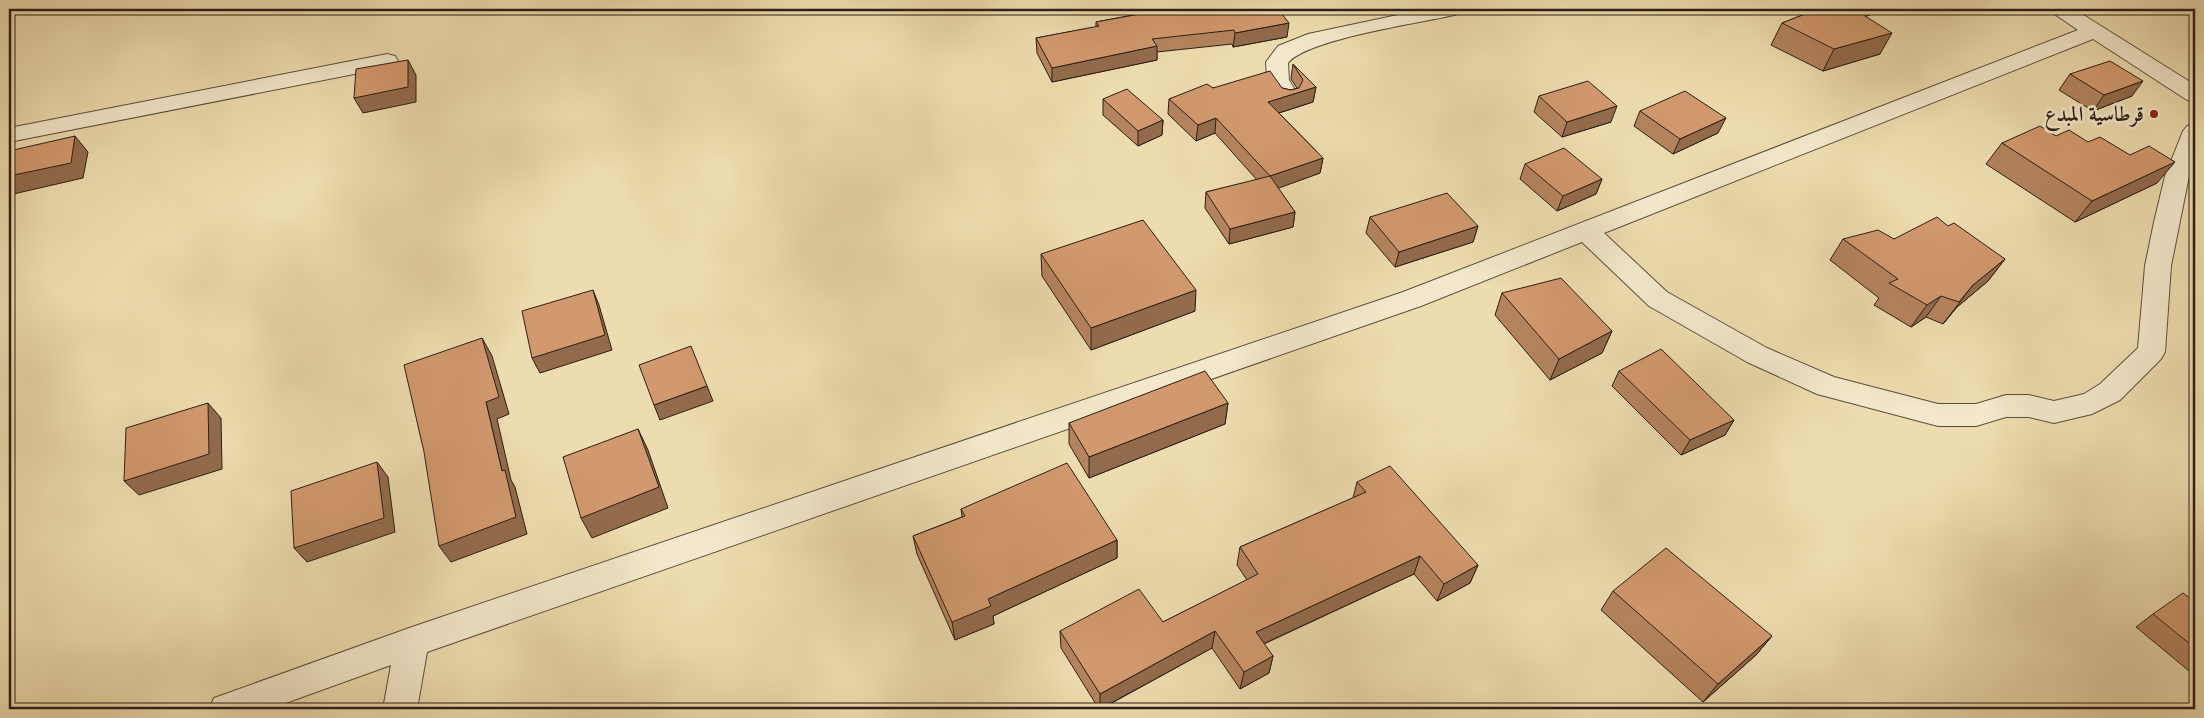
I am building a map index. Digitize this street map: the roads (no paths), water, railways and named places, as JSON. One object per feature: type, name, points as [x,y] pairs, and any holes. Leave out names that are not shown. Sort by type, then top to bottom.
[{"type":"street","points":[[1288,96],[1278,80],[1277,62],[1286,51],[1316,39],[1454,9]]},
{"type":"street","points":[[2060,9],[2195,95]]},
{"type":"street","points":[[226,709],[412,642],[1412,299],[2094,31]]},
{"type":"street","points":[[9,136],[387,61]]},
{"type":"street","points":[[1586,231],[1658,299],[1757,355],[1827,386],[1938,415],[1976,416],[2006,406],[2029,406],[2054,412],[2092,403],[2110,392],[2151,352],[2158,266],[2166,222],[2177,176],[2195,131]]},
{"type":"street","points":[[400,709],[412,642]]},
{"type":"place","name":"قرطاسية المبدع","points":[[2154,114]]}]
